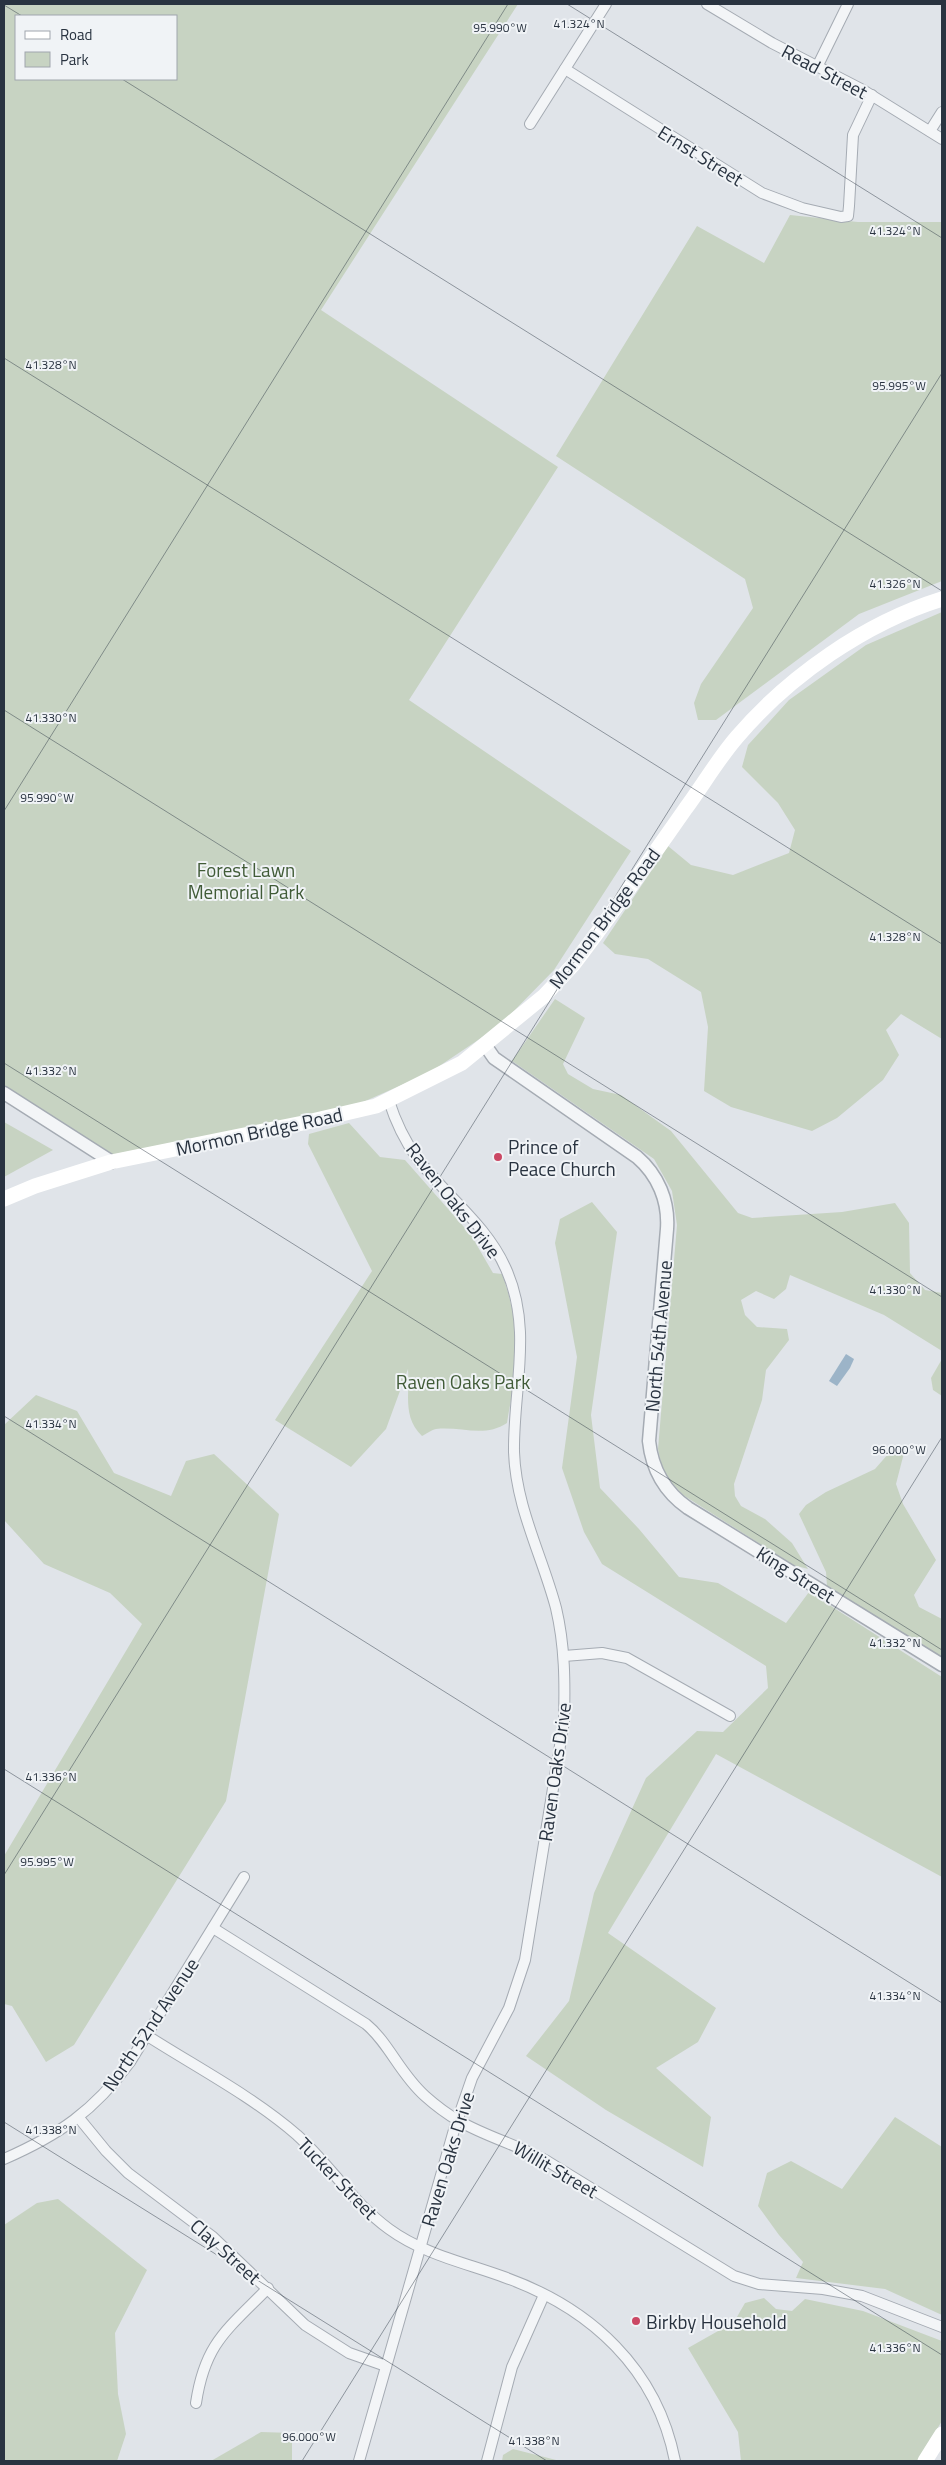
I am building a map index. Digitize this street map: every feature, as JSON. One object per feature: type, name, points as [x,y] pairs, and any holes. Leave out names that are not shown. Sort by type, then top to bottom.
[{"type":"main road","name":"Mormon Bridge Road","points":[[4,1199],[35,1186],[112,1162],[303,1124],[376,1106],[462,1063],[544,996],[573,965],[736,738],[755,718],[795,681],[850,642],[908,612],[942,599]]},
{"type":"main road","points":[[925,2461],[942,2434]]},
{"type":"street","points":[[530,124],[606,4]]},
{"type":"street","name":"Read Street","points":[[707,4],[772,42],[872,95],[942,139]]},
{"type":"street","points":[[818,65],[848,4]]},
{"type":"street","name":"Ernst Street","points":[[564,69],[762,193],[823,214],[841,217],[848,216],[853,135],[872,95]]},
{"type":"street","points":[[930,131],[942,112]]},
{"type":"street","name":"North 54th Avenue","points":[[485,1045],[494,1058],[637,1157],[652,1172],[664,1196],[668,1229],[650,1441],[653,1462],[658,1474]]},
{"type":"street","points":[[4,1092],[112,1162]]},
{"type":"street","name":"Raven Oaks Drive","points":[[360,2461],[386,2366],[472,2078],[509,2008],[524,1960],[564,1721],[564,1656],[556,1608],[525,1518],[516,1479],[514,1453],[515,1416],[521,1352],[513,1286],[500,1257],[487,1237],[412,1150],[388,1101]]},
{"type":"street","name":"King Street","points":[[658,1474],[668,1491],[688,1508],[942,1665]]},
{"type":"street","points":[[564,1656],[602,1653],[627,1658],[730,1716]]},
{"type":"street","name":"North 52nd Avenue","points":[[4,2158],[47,2139],[78,2118],[114,2082],[146,2036],[244,1877]]},
{"type":"street","name":"Willit Street","points":[[213,1928],[366,2024],[380,2039],[412,2084],[458,2121],[521,2147],[547,2161],[734,2276],[759,2284],[823,2289],[862,2296],[942,2327]]},
{"type":"street","name":"Tucker Street","points":[[146,2036],[283,2123],[310,2149],[369,2214],[390,2230],[421,2247],[506,2277],[544,2295],[580,2317],[608,2338],[629,2360],[658,2405],[668,2430],[675,2461]]},
{"type":"street","name":"Clay Street","points":[[78,2118],[128,2173],[213,2237],[305,2324],[322,2337],[348,2352],[386,2366]]},
{"type":"street","points":[[196,2403],[202,2371],[219,2338],[268,2288]]},
{"type":"street","points":[[487,2461],[512,2367],[544,2295]]},
{"type":"green space","name":"Forest Lawn Memorial Park","points":[[4,4],[518,4],[321,310],[558,467],[409,700],[631,851],[554,970],[507,1018],[490,1032],[429,1073],[354,1106],[111,1155],[4,1087]]},
{"type":"green space","points":[[790,215],[858,222],[942,222],[942,581],[859,614],[716,720],[698,720],[694,703],[701,684],[753,608],[745,579],[556,456],[697,226],[764,263]]},
{"type":"green space","points":[[942,612],[942,1039],[901,1014],[886,1030],[899,1055],[883,1080],[837,1118],[812,1131],[731,1107],[704,1091],[708,1027],[701,992],[648,959],[615,954],[603,943],[668,846],[691,865],[733,875],[789,853],[795,830],[778,803],[742,767],[748,745],[789,700],[866,645]]},
{"type":"green space","points":[[555,999],[585,1018],[563,1064],[568,1074],[593,1089],[621,1095],[671,1131],[738,1213],[752,1218],[842,1212],[895,1203],[909,1223],[910,1273],[925,1290],[942,1293],[942,1351],[884,1315],[790,1275],[786,1289],[774,1299],[756,1291],[741,1300],[745,1315],[757,1327],[787,1329],[789,1340],[766,1370],[762,1400],[734,1484],[735,1496],[741,1506],[765,1519],[792,1543],[808,1569],[793,1565],[683,1495],[663,1473],[658,1449],[677,1225],[672,1191],[654,1159],[512,1061]]},
{"type":"green space","points":[[4,1122],[53,1150],[4,1177]]},
{"type":"green space","name":"Raven Oaks Park","points":[[349,1123],[380,1157],[405,1160],[471,1235],[493,1273],[502,1274],[514,1317],[517,1351],[516,1370],[507,1423],[490,1430],[481,1431],[436,1429],[422,1436],[416,1429],[409,1413],[408,1369],[386,1429],[351,1467],[275,1420],[372,1271],[308,1144],[309,1134]]},
{"type":"green space","points":[[592,1202],[617,1232],[591,1415],[600,1488],[639,1529],[679,1577],[718,1583],[786,1623],[809,1592],[942,1677],[942,1877],[716,1754],[608,1933],[716,2008],[698,2042],[656,2068],[711,2117],[703,2167],[606,2110],[526,2056],[569,2001],[594,1893],[646,1778],[697,1731],[723,1732],[768,1688],[766,1666],[602,1564],[584,1532],[562,1468],[577,1357],[555,1243],[560,1219]]},
{"type":"green space","points":[[942,1359],[942,1396],[933,1390],[931,1378]]},
{"type":"green space","points":[[36,1395],[77,1411],[114,1473],[171,1496],[186,1461],[214,1454],[279,1514],[226,1801],[74,2045],[46,2062],[12,2006],[4,2004],[4,1856],[142,1624],[110,1593],[44,1564],[4,1520],[4,1425]]},
{"type":"green space","points":[[896,1445],[905,1449],[896,1484],[903,1504],[936,1560],[914,1595],[919,1607],[942,1619],[942,1659],[827,1586],[826,1572],[799,1514],[806,1505],[826,1492],[875,1469]]},
{"type":"green space","points":[[895,2117],[942,2147],[942,2315],[885,2289],[796,2278],[803,2262],[779,2235],[758,2206],[767,2173],[791,2161],[842,2189]]},
{"type":"green space","points":[[58,2199],[147,2270],[115,2333],[118,2394],[126,2434],[117,2461],[4,2461],[4,2225],[37,2203]]},
{"type":"green space","points":[[764,2298],[776,2309],[792,2311],[805,2299],[863,2311],[942,2341],[942,2421],[917,2461],[741,2461],[738,2432],[688,2348],[734,2322],[745,2303]]},
{"type":"green space","points":[[261,2432],[292,2433],[292,2461],[211,2461]]},
{"type":"green space","points":[[513,2449],[560,2461],[502,2461],[503,2455]]},
{"type":"water","points":[[846,1354],[854,1359],[837,1386],[829,1381]]},
{"type":"place","name":"Prince of Peace Church","points":[[498,1157]]},
{"type":"place","name":"Birkby Household","points":[[636,2321]]}]
